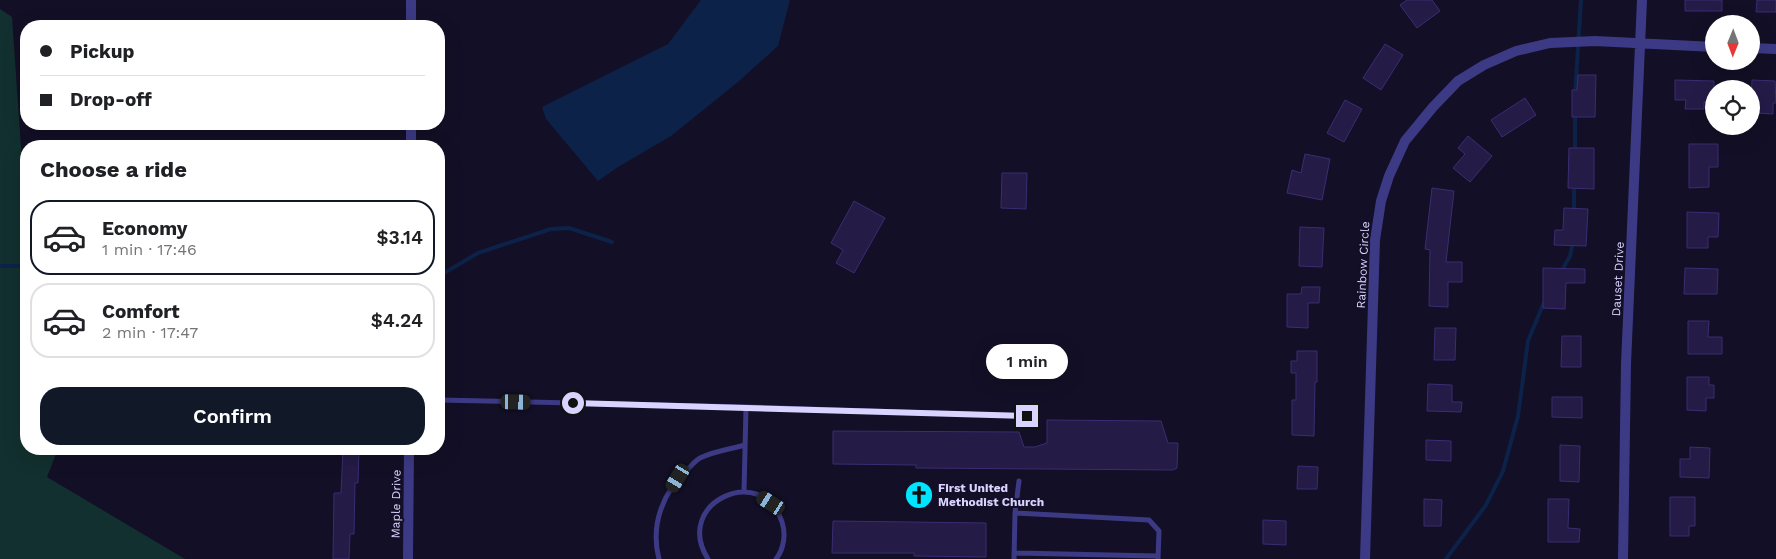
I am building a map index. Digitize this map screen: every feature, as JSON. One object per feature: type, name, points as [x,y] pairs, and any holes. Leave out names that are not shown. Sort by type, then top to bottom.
[{"type":"street","points":[[411,0],[411,20]]},
{"type":"street","name":"Dauset Drive","points":[[1623,559],[1626,364],[1642,0]]},
{"type":"street","name":"Rainbow Circle","points":[[1365,559],[1375,240],[1381,201],[1389,176],[1405,141],[1433,107],[1458,81],[1484,65],[1516,51],[1550,44],[1595,41],[1705,47]]},
{"type":"street","points":[[1760,49],[1776,50]]},
{"type":"street","name":"Maple Drive","points":[[408,559],[409,455]]},
{"type":"lane","points":[[445,400],[1027,416]]},
{"type":"lane","points":[[744,492],[746,407]]},
{"type":"lane","points":[[659,559],[656,545],[657,521],[665,499],[678,478],[700,458],[745,445]]},
{"type":"lane","points":[[1014,513],[1149,520],[1159,531],[1158,557],[1014,556],[1014,513],[1019,481]]},
{"type":"lane","points":[[708,559],[701,546],[699,532],[702,519],[708,508],[718,498],[731,493],[744,492],[758,495],[771,503],[780,514],[784,528],[784,543],[776,559]]},
{"type":"green space","points":[[0,9],[12,17],[21,140],[20,455],[56,455],[47,477],[185,559],[0,559]]},
{"type":"water","points":[[701,0],[790,0],[778,46],[738,82],[671,136],[598,181],[546,119],[542,107],[668,44]]},
{"type":"building","points":[[1407,0],[1432,0],[1440,11],[1417,28],[1400,5]]},
{"type":"building","points":[[1685,0],[1722,0],[1722,11],[1685,11]]},
{"type":"building","points":[[1757,0],[1776,0],[1776,12],[1756,12]]},
{"type":"building","points":[[1385,44],[1403,55],[1381,90],[1363,78]]},
{"type":"building","points":[[1578,75],[1596,75],[1595,117],[1572,117],[1572,90],[1577,90]]},
{"type":"building","points":[[1675,80],[1705,81],[1704,109],[1685,109],[1686,100],[1675,100]]},
{"type":"building","points":[[1760,80],[1775,81],[1776,103],[1773,103],[1773,114],[1760,113]]},
{"type":"building","points":[[1525,98],[1536,115],[1502,137],[1491,120]]},
{"type":"building","points":[[1345,100],[1362,109],[1344,142],[1327,133]]},
{"type":"building","points":[[1468,136],[1492,156],[1470,182],[1453,168],[1465,154],[1458,148]]},
{"type":"building","points":[[1689,144],[1718,144],[1718,167],[1709,167],[1709,187],[1689,188]]},
{"type":"building","points":[[1569,148],[1594,148],[1594,189],[1568,188]]},
{"type":"building","points":[[1305,154],[1330,159],[1322,200],[1287,193],[1292,170],[1301,173]]},
{"type":"building","points":[[1002,173],[1027,173],[1026,209],[1001,208]]},
{"type":"building","points":[[1432,188],[1454,191],[1446,262],[1462,262],[1462,282],[1448,282],[1448,307],[1429,306],[1430,250],[1425,249]]},
{"type":"building","points":[[854,201],[885,218],[854,273],[836,263],[843,250],[831,243]]},
{"type":"building","points":[[1564,208],[1588,209],[1586,246],[1554,245],[1555,230],[1563,230]]},
{"type":"building","points":[[1687,212],[1719,213],[1718,237],[1708,237],[1708,248],[1687,248]]},
{"type":"building","points":[[1300,227],[1324,228],[1322,267],[1299,266]]},
{"type":"building","points":[[1543,268],[1585,269],[1585,283],[1566,283],[1565,309],[1543,308]]},
{"type":"building","points":[[1685,268],[1718,269],[1717,294],[1684,294]]},
{"type":"building","points":[[1302,287],[1320,287],[1319,303],[1308,303],[1308,328],[1287,327],[1287,294],[1301,294]]},
{"type":"building","points":[[1688,321],[1709,321],[1708,337],[1722,337],[1722,354],[1688,354]]},
{"type":"building","points":[[1435,328],[1456,328],[1455,360],[1434,360]]},
{"type":"building","points":[[1562,336],[1581,336],[1581,367],[1561,367]]},
{"type":"building","points":[[1297,351],[1317,351],[1314,436],[1292,435],[1292,400],[1296,400],[1296,373],[1291,373],[1291,361],[1297,361]]},
{"type":"building","points":[[1687,377],[1709,377],[1709,385],[1714,385],[1714,398],[1706,398],[1706,411],[1687,410]]},
{"type":"building","points":[[1428,384],[1452,385],[1452,402],[1462,402],[1461,412],[1427,411]]},
{"type":"building","points":[[1552,397],[1582,397],[1582,418],[1552,417]]},
{"type":"building","name":"First United Methodist Church","points":[[1047,420],[1161,421],[1168,443],[1178,443],[1177,468],[1173,470],[916,468],[916,465],[833,464],[833,431],[1019,432],[1024,447],[1035,447],[1047,443]]},
{"type":"building","points":[[1426,440],[1451,441],[1451,461],[1426,460]]},
{"type":"building","points":[[1560,445],[1580,446],[1579,482],[1560,481]]},
{"type":"building","points":[[1690,447],[1710,448],[1709,478],[1680,477],[1680,459],[1690,459]]},
{"type":"building","points":[[343,455],[359,455],[358,483],[355,483],[354,534],[350,534],[349,559],[333,559],[334,493],[341,493]]},
{"type":"building","points":[[1298,466],[1318,467],[1317,489],[1297,489]]},
{"type":"building","points":[[1670,497],[1695,497],[1695,526],[1689,526],[1689,536],[1670,536]]},
{"type":"building","points":[[1424,499],[1442,500],[1441,526],[1424,526]]},
{"type":"building","points":[[1548,499],[1569,499],[1568,528],[1580,529],[1579,542],[1548,542]]},
{"type":"building","points":[[1263,520],[1286,521],[1286,545],[1263,544]]},
{"type":"building","points":[[833,521],[986,523],[986,557],[914,556],[914,553],[832,553]]},
{"type":"waterway","points":[[1575,95],[1581,0]]},
{"type":"waterway","points":[[1575,112],[1575,152]]},
{"type":"waterway","points":[[1574,184],[1574,212]]},
{"type":"waterway","points":[[445,272],[478,253],[551,229],[569,228],[612,242]]},
{"type":"waterway","points":[[1561,272],[1570,256],[1573,242]]},
{"type":"waterway","points":[[0,266],[20,266]]},
{"type":"waterway","points":[[1446,559],[1486,505],[1503,471],[1518,416],[1528,341],[1545,300]]},
{"type":"place","name":"First United Methodist Church","points":[[919,495]]},
{"type":"route","points":[[573,403],[1027,416]]}]
